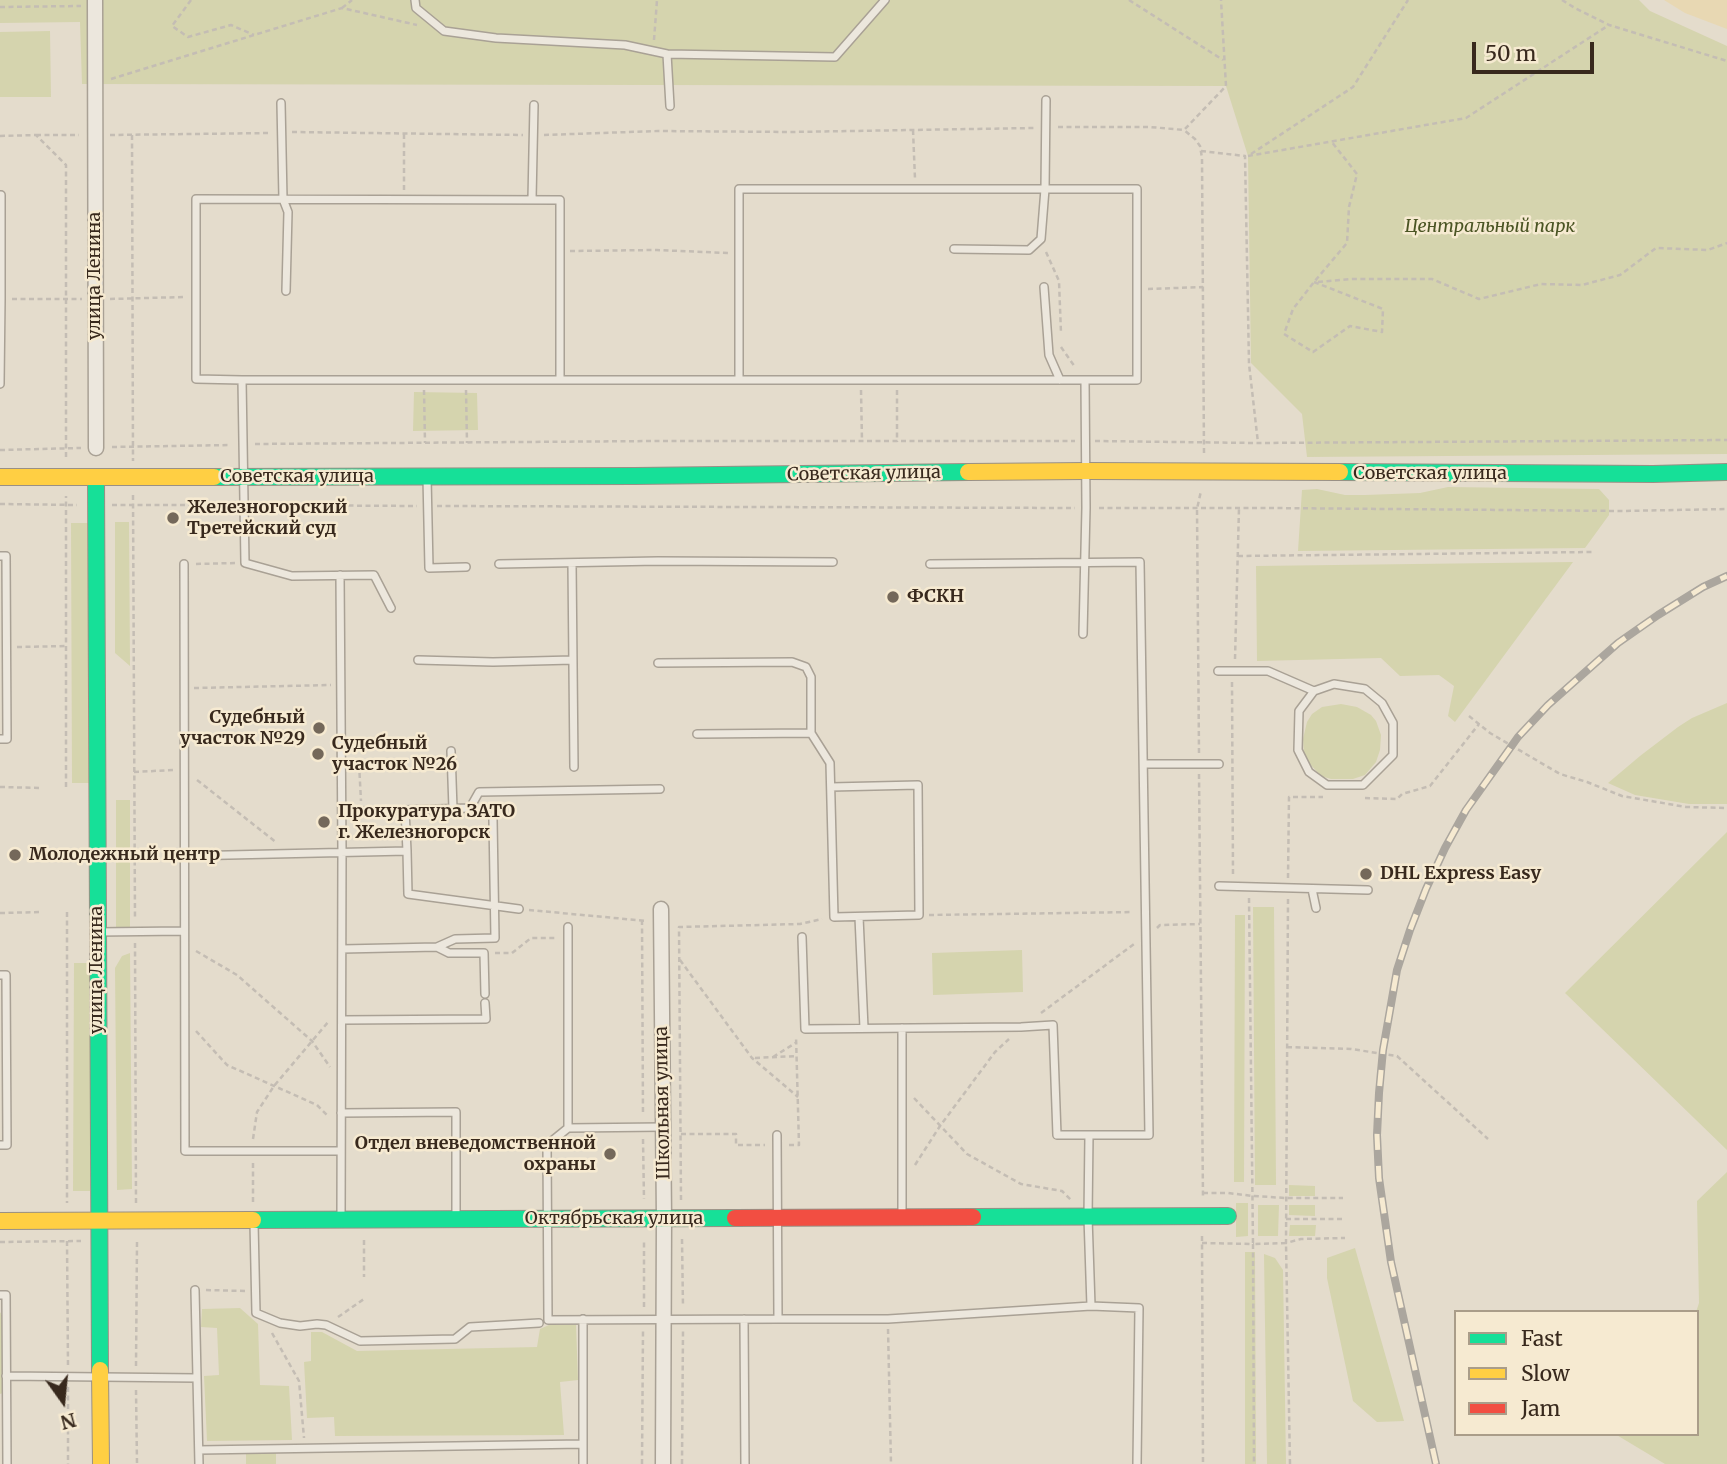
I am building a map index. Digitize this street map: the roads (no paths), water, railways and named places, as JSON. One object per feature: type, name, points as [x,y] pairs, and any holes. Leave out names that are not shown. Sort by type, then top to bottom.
[{"type":"main road","name":"Советская улица","points":[[0,477],[427,477],[1086,471],[1653,474],[1727,472]]},
{"type":"main road","name":"улица Ленина","points":[[96,477],[101,1464]]},
{"type":"main road","name":"Октябрьская улица","points":[[0,1222],[1228,1216]]},
{"type":"street","name":"улица Ленина","points":[[95,0],[96,448]]},
{"type":"street","name":"Школьная улица","points":[[661,916],[663,1464]]},
{"type":"lane","points":[[415,0],[416,8],[444,30],[496,38],[625,45],[667,54],[835,57],[885,0]]},
{"type":"lane","points":[[667,54],[670,106]]},
{"type":"lane","points":[[954,248],[1029,250],[1041,239],[1045,189],[1046,100]]},
{"type":"lane","points":[[281,103],[283,199],[288,212],[286,291]]},
{"type":"lane","points":[[532,199],[534,105]]},
{"type":"lane","points":[[560,380],[560,200],[196,199],[196,379],[242,380],[560,380],[739,380],[861,380],[897,380],[1060,380],[1085,380],[1137,380],[1138,189],[739,190],[739,380]]},
{"type":"lane","points":[[0,195],[0,384]]},
{"type":"lane","points":[[1044,288],[1049,355],[1060,380]]},
{"type":"lane","points":[[242,380],[245,563],[292,576],[374,575],[391,608]]},
{"type":"lane","points":[[1083,634],[1086,562],[1085,380]]},
{"type":"lane","points":[[427,477],[429,568],[466,567]]},
{"type":"lane","points":[[0,556],[5,556],[8,739],[0,739]]},
{"type":"lane","points":[[499,564],[832,562]]},
{"type":"lane","points":[[802,937],[805,1029],[1053,1025],[1056,1135],[1149,1135],[1140,562],[930,564]]},
{"type":"lane","points":[[572,563],[574,767]]},
{"type":"lane","points":[[184,564],[184,1151],[341,1151]]},
{"type":"lane","points":[[340,575],[341,1219]]},
{"type":"lane","points":[[418,660],[573,660]]},
{"type":"lane","points":[[658,663],[792,662],[806,667],[811,677],[811,733],[830,763],[834,917],[919,915],[918,785],[831,787]]},
{"type":"lane","points":[[1218,671],[1268,671],[1314,691],[1334,684],[1365,689],[1382,704],[1393,723],[1393,755],[1363,785],[1327,785],[1309,772],[1298,750],[1299,711],[1314,691]]},
{"type":"lane","points":[[697,734],[811,733]]},
{"type":"lane","points":[[451,751],[453,809]]},
{"type":"lane","points":[[1143,764],[1219,764]]},
{"type":"lane","points":[[361,811],[470,808],[479,792],[660,789]]},
{"type":"lane","points":[[405,810],[408,894],[519,909]]},
{"type":"lane","points":[[342,949],[437,947],[455,939],[495,938],[493,820]]},
{"type":"lane","points":[[184,856],[407,851]]},
{"type":"lane","points":[[1219,886],[1368,890]]},
{"type":"lane","points":[[1312,889],[1315,908]]},
{"type":"lane","points":[[859,916],[864,1028]]},
{"type":"lane","points":[[568,927],[568,1128]]},
{"type":"lane","points":[[97,932],[184,931]]},
{"type":"lane","points":[[437,947],[449,953],[484,953],[485,994]]},
{"type":"lane","points":[[0,975],[6,975],[7,1144],[0,1145]]},
{"type":"lane","points":[[342,1018],[486,1019],[485,1003]]},
{"type":"lane","points":[[902,1028],[902,1218]]},
{"type":"lane","points":[[341,1113],[456,1111],[456,1219]]},
{"type":"lane","points":[[456,1145],[547,1145],[568,1128],[663,1127]]},
{"type":"lane","points":[[777,1135],[778,1319]]},
{"type":"lane","points":[[1089,1135],[1091,1306]]},
{"type":"lane","points":[[547,1145],[548,1320],[888,1319],[1091,1306],[1139,1308],[1137,1464]]},
{"type":"lane","points":[[254,1219],[256,1313],[279,1323],[300,1326],[326,1325],[360,1341],[456,1339],[470,1327],[539,1323]]},
{"type":"lane","points":[[195,1290],[199,1464]]},
{"type":"lane","points":[[0,1295],[6,1295],[7,1464]]},
{"type":"lane","points":[[583,1319],[583,1464]]},
{"type":"lane","points":[[744,1319],[745,1464]]},
{"type":"lane","points":[[6,1376],[197,1378]]},
{"type":"lane","points":[[199,1450],[583,1444]]},
{"type":"railway","points":[[1436,1464],[1391,1262],[1379,1178],[1377,1135],[1383,1050],[1397,970],[1410,930],[1445,848],[1466,810],[1518,737],[1548,705],[1618,643],[1703,587],[1727,576]]},
{"type":"place","name":"Железногорский Третейский суд","points":[[173,518]]},
{"type":"place","name":"ФСКН","points":[[893,597]]},
{"type":"place","name":"Судебный участок №29","points":[[319,728]]},
{"type":"place","name":"Судебный участок №26","points":[[318,754]]},
{"type":"place","name":"Прокуратура ЗАТО г. Железногорск","points":[[324,822]]},
{"type":"place","name":"Молодежный центр","points":[[15,855]]},
{"type":"place","name":"DHL Express Easy","points":[[1366,874]]},
{"type":"place","name":"Отдел вневедомственной охраны","points":[[610,1154]]},
{"type":"park label","name":"Центральный парк","points":[[1490,227]]}]
